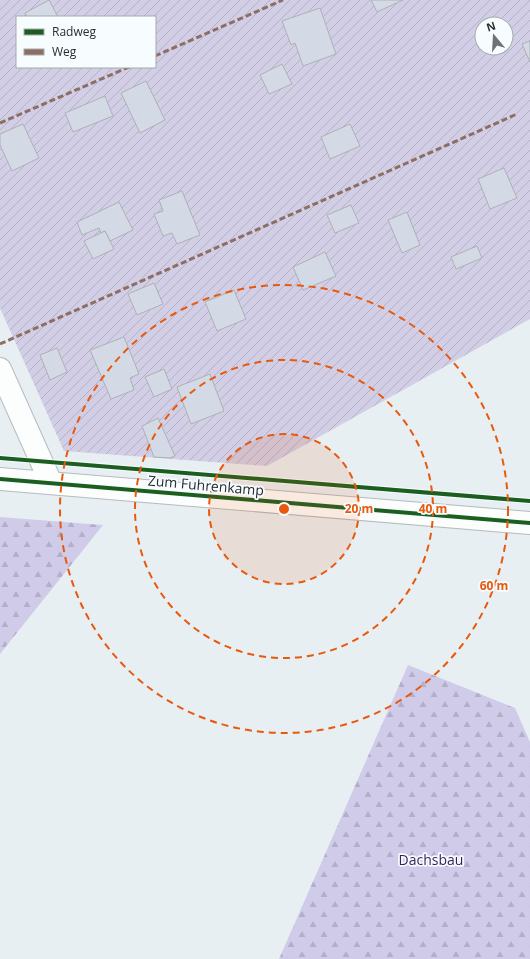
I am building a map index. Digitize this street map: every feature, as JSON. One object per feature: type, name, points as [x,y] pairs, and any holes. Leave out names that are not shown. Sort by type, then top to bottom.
[{"type":"street","points":[[0,369],[51,483]]},
{"type":"street","name":"Zum Fuhrenkamp","points":[[0,479],[530,523]]},
{"type":"green space","points":[[0,517],[103,525],[0,654]]},
{"type":"green space","name":"Dachsbau","points":[[408,665],[515,708],[530,742],[530,959],[279,959]]},
{"type":"shaded area","points":[[0,0],[530,0],[530,319],[267,466],[64,451],[0,308]]},
{"type":"building","points":[[49,0],[57,16],[26,16],[25,13]]},
{"type":"building","points":[[371,0],[403,0],[377,12]]},
{"type":"building","points":[[320,8],[336,54],[303,66],[295,43],[291,45],[282,21]]},
{"type":"building","points":[[530,41],[530,62],[522,44]]},
{"type":"building","points":[[282,64],[292,84],[269,94],[260,75]]},
{"type":"building","points":[[146,81],[165,120],[140,133],[121,93]]},
{"type":"building","points":[[105,96],[113,116],[73,132],[65,113]]},
{"type":"building","points":[[23,124],[39,158],[12,171],[0,145],[0,134]]},
{"type":"building","points":[[350,124],[360,146],[330,159],[321,137]]},
{"type":"building","points":[[504,168],[517,198],[490,209],[478,179]]},
{"type":"building","points":[[182,191],[200,235],[177,244],[172,233],[163,236],[154,214],[163,211],[159,200]]},
{"type":"building","points":[[119,202],[133,230],[110,241],[105,231],[101,233],[99,228],[82,235],[77,222]]},
{"type":"building","points":[[351,205],[359,223],[335,233],[327,215]]},
{"type":"building","points":[[407,212],[420,245],[402,253],[388,220]]},
{"type":"building","points":[[105,231],[114,249],[93,259],[84,241]]},
{"type":"building","points":[[477,246],[482,258],[456,269],[451,257]]},
{"type":"building","points":[[325,252],[336,276],[303,290],[293,267]]},
{"type":"building","points":[[154,283],[163,304],[137,315],[128,294]]},
{"type":"building","points":[[234,290],[246,319],[217,331],[205,302]]},
{"type":"building","points":[[124,337],[139,374],[130,378],[134,390],[111,399],[90,350]]},
{"type":"building","points":[[57,348],[67,372],[50,380],[40,355]]},
{"type":"building","points":[[164,369],[172,389],[154,397],[145,377]]},
{"type":"building","points":[[210,374],[224,411],[191,424],[177,387]]},
{"type":"building","points":[[158,418],[175,456],[170,458],[154,457],[142,426]]},
{"type":"marked path","points":[[156,56],[283,0]]},
{"type":"marked path","points":[[0,123],[127,68]]},
{"type":"marked path","points":[[0,344],[517,114]]},
{"type":"cycle path","points":[[0,458],[530,501]]},
{"type":"cycle path","points":[[0,479],[530,523]]}]
